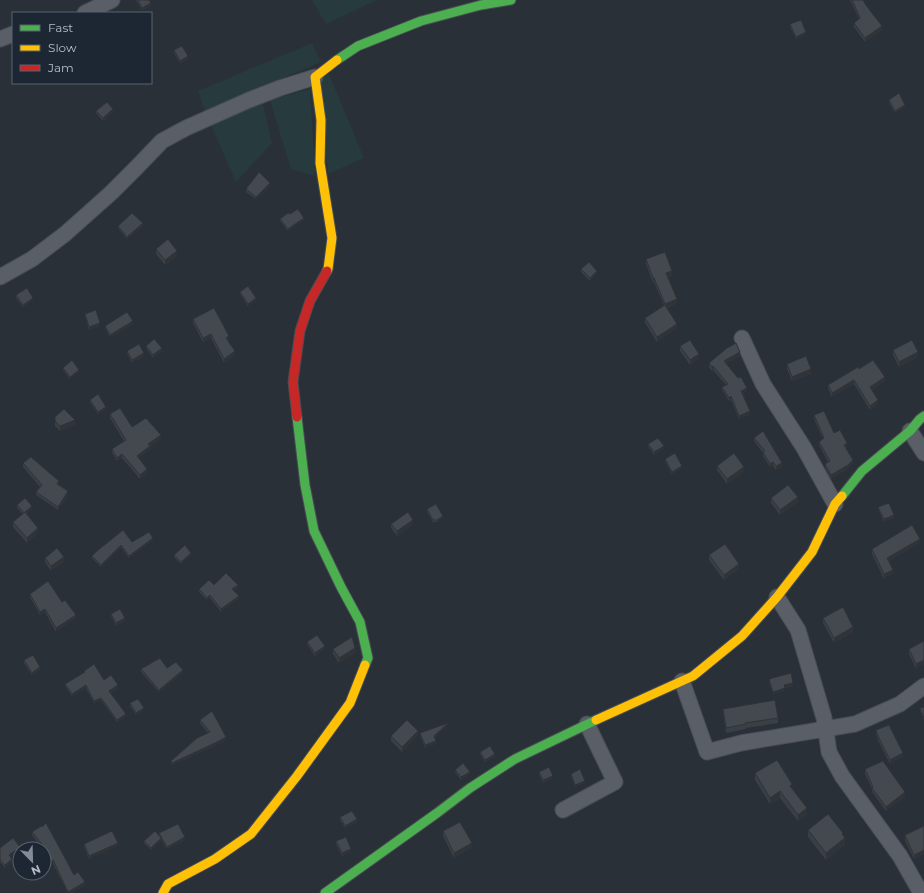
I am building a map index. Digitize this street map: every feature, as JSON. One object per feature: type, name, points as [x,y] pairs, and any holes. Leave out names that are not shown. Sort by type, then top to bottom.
[{"type":"street","points":[[87,12],[112,0]]},
{"type":"street","points":[[0,277],[32,258],[65,234],[111,193],[162,141],[186,128],[249,100],[280,88],[315,78],[331,64],[358,46],[421,21],[481,5],[511,0]]},
{"type":"street","points":[[0,39],[12,34]]},
{"type":"street","points":[[163,893],[168,884],[216,859],[251,834],[297,776],[350,703],[368,658],[360,622],[314,531],[305,485],[293,382],[300,331],[310,301],[328,269],[332,238],[320,163],[321,120],[315,78]]},
{"type":"street","points":[[742,338],[763,384],[804,448],[835,504]]},
{"type":"street","points":[[325,893],[470,788],[515,759],[587,724],[693,676],[742,636],[777,597],[812,552],[835,504],[862,472],[910,431],[924,416]]},
{"type":"street","points":[[910,431],[924,453]]},
{"type":"street","points":[[777,597],[798,630],[824,718],[829,752],[842,776],[900,856],[921,893]]},
{"type":"street","points":[[682,681],[707,752],[742,743],[855,724],[900,704],[924,686]]},
{"type":"street","points":[[562,810],[615,782],[587,724]]},
{"type":"green space","points":[[312,0],[377,0],[326,24]]},
{"type":"green space","points":[[312,43],[321,62],[205,111],[198,91]]},
{"type":"green space","points":[[329,74],[364,158],[328,174],[320,80]]},
{"type":"green space","points":[[310,89],[315,176],[291,169],[270,100]]},
{"type":"green space","points":[[262,100],[272,143],[236,182],[210,123]]},
{"type":"building","points":[[138,0],[149,0],[151,3],[142,8]]},
{"type":"building","points":[[852,0],[863,0],[882,26],[865,38],[854,23],[860,18]]},
{"type":"building","points":[[801,20],[806,32],[796,37],[790,24]]},
{"type":"building","points":[[182,46],[188,56],[180,61],[174,50]]},
{"type":"building","points":[[899,93],[905,105],[895,111],[889,100]]},
{"type":"building","points":[[107,102],[113,109],[103,118],[96,111]]},
{"type":"building","points":[[259,172],[270,183],[256,197],[246,189]]},
{"type":"building","points":[[298,209],[304,218],[288,229],[280,219],[288,213],[290,214]]},
{"type":"building","points":[[132,213],[143,223],[127,237],[118,226]]},
{"type":"building","points":[[168,239],[177,251],[165,260],[156,249]]},
{"type":"building","points":[[665,252],[672,271],[666,273],[677,299],[665,304],[646,259]]},
{"type":"building","points":[[589,262],[597,271],[590,278],[581,269]]},
{"type":"building","points":[[248,286],[256,298],[248,304],[240,292]]},
{"type":"building","points":[[27,288],[33,298],[23,305],[16,295]]},
{"type":"building","points":[[665,305],[677,324],[657,337],[645,318]]},
{"type":"building","points":[[214,308],[229,336],[226,338],[235,351],[224,359],[211,334],[203,338],[193,319]]},
{"type":"building","points":[[96,310],[100,323],[89,327],[85,314]]},
{"type":"building","points":[[127,312],[133,321],[110,335],[105,326]]},
{"type":"building","points":[[154,339],[162,348],[153,355],[146,346]]},
{"type":"building","points":[[690,340],[699,354],[690,360],[680,346]]},
{"type":"building","points":[[912,340],[918,352],[899,362],[893,350]]},
{"type":"building","points":[[736,343],[740,352],[724,361],[738,378],[741,377],[747,388],[741,391],[750,411],[739,416],[731,396],[729,398],[722,387],[728,384],[709,363],[727,348]]},
{"type":"building","points":[[139,344],[144,353],[132,360],[127,351]]},
{"type":"building","points":[[806,356],[811,369],[792,377],[787,364]]},
{"type":"building","points":[[72,360],[79,370],[70,377],[63,368]]},
{"type":"building","points":[[873,360],[885,377],[870,387],[878,400],[870,406],[854,380],[832,393],[828,385]]},
{"type":"building","points":[[98,394],[106,407],[98,412],[90,400]]},
{"type":"building","points":[[120,408],[132,427],[146,418],[161,435],[148,444],[150,446],[137,456],[147,469],[140,475],[122,454],[117,458],[112,449],[126,440],[110,414]]},
{"type":"building","points":[[64,409],[75,420],[60,426],[55,421],[55,417]]},
{"type":"building","points":[[824,411],[834,433],[840,430],[847,443],[844,445],[853,460],[848,465],[831,475],[825,464],[830,461],[819,442],[824,438],[814,415]]},
{"type":"building","points":[[763,431],[782,463],[776,466],[773,462],[770,464],[763,452],[765,451],[754,438]]},
{"type":"building","points":[[658,438],[664,446],[654,452],[648,444]]},
{"type":"building","points":[[675,453],[682,466],[672,472],[665,459]]},
{"type":"building","points":[[734,453],[744,467],[727,479],[717,466]]},
{"type":"building","points":[[31,457],[59,481],[57,484],[68,491],[58,507],[36,492],[42,485],[23,463]]},
{"type":"building","points":[[788,485],[798,497],[780,510],[771,498]]},
{"type":"building","points":[[25,498],[32,506],[24,513],[17,505]]},
{"type":"building","points":[[889,503],[894,515],[884,519],[878,507]]},
{"type":"building","points":[[436,504],[443,516],[437,520],[433,520],[427,509]]},
{"type":"building","points":[[25,512],[38,528],[27,538],[13,522]]},
{"type":"building","points":[[408,512],[413,520],[397,531],[391,524]]},
{"type":"building","points":[[912,525],[920,539],[887,558],[893,570],[884,574],[872,549]]},
{"type":"building","points":[[123,530],[132,542],[149,532],[153,538],[129,556],[121,545],[101,565],[92,556]]},
{"type":"building","points":[[725,544],[739,564],[724,575],[709,555]]},
{"type":"building","points":[[185,545],[191,553],[181,562],[174,555]]},
{"type":"building","points":[[57,548],[64,557],[51,566],[45,558]]},
{"type":"building","points":[[226,573],[238,585],[232,589],[239,596],[221,609],[210,595],[207,598],[199,589],[209,580],[214,585]]},
{"type":"building","points":[[48,581],[62,602],[65,600],[76,615],[56,628],[45,609],[40,612],[30,594]]},
{"type":"building","points":[[843,607],[853,627],[834,638],[823,618]]},
{"type":"building","points":[[120,609],[125,618],[116,623],[111,614]]},
{"type":"building","points":[[317,635],[325,646],[315,653],[307,642]]},
{"type":"building","points":[[352,637],[355,648],[339,658],[333,649]]},
{"type":"building","points":[[924,641],[924,660],[916,664],[909,649]]},
{"type":"building","points":[[33,655],[40,667],[32,673],[24,660]]},
{"type":"building","points":[[160,658],[167,668],[176,662],[183,670],[159,690],[141,669]]},
{"type":"building","points":[[94,664],[104,680],[111,675],[118,685],[109,691],[126,714],[117,720],[101,698],[94,701],[86,685],[72,694],[65,684],[85,672],[84,671]]},
{"type":"building","points":[[791,673],[793,683],[784,685],[785,688],[773,692],[769,679]]},
{"type":"building","points":[[138,699],[144,708],[136,713],[130,703]]},
{"type":"building","points":[[775,700],[778,718],[745,723],[746,724],[726,728],[723,709]]},
{"type":"building","points":[[924,707],[924,718],[920,708]]},
{"type":"building","points":[[212,711],[226,737],[172,763],[171,761],[197,738],[210,732],[200,720]]},
{"type":"building","points":[[407,720],[418,731],[402,747],[391,736]]},
{"type":"building","points":[[448,723],[434,736],[436,741],[425,745],[420,733]]},
{"type":"building","points":[[889,725],[903,753],[890,760],[876,730]]},
{"type":"building","points":[[490,746],[495,754],[485,760],[480,752]]},
{"type":"building","points":[[777,760],[792,784],[790,786],[807,808],[798,815],[780,791],[770,798],[755,773]]},
{"type":"building","points":[[883,761],[905,792],[886,807],[872,788],[873,787],[865,769]]},
{"type":"building","points":[[463,763],[470,772],[461,777],[455,770]]},
{"type":"building","points":[[549,767],[553,776],[543,780],[539,772]]},
{"type":"building","points":[[580,769],[585,781],[575,785],[571,774]]},
{"type":"building","points":[[352,811],[357,819],[345,826],[340,817]]},
{"type":"building","points":[[828,814],[843,833],[842,834],[845,838],[826,853],[808,830]]},
{"type":"building","points":[[460,822],[472,843],[454,853],[443,831]]},
{"type":"building","points":[[46,823],[74,875],[78,872],[85,882],[68,892],[53,860],[52,861],[52,841],[39,841],[32,832],[41,826],[42,827]]},
{"type":"building","points":[[178,824],[185,837],[167,847],[159,833]]},
{"type":"building","points":[[924,826],[924,850],[914,855],[905,835]]},
{"type":"building","points":[[112,831],[118,843],[89,856],[84,844]]},
{"type":"building","points":[[155,831],[161,838],[151,848],[144,841]]},
{"type":"building","points":[[346,837],[351,849],[342,853],[336,841]]},
{"type":"building","points":[[13,838],[15,841],[12,841],[12,853],[9,855],[12,859],[5,865],[0,860],[0,848]]},
{"type":"traffic: fast","points":[[337,60],[358,46],[421,21],[481,5],[511,0]]},
{"type":"traffic: fast","points":[[842,496],[862,471],[910,431],[924,416]]},
{"type":"traffic: fast","points":[[297,417],[305,485],[314,531],[360,622],[368,658],[365,665]]},
{"type":"traffic: fast","points":[[325,893],[470,788],[515,759],[596,720]]},
{"type":"traffic: slow","points":[[327,271],[332,238],[320,163],[321,120],[315,77],[337,60]]},
{"type":"traffic: slow","points":[[596,720],[693,676],[742,636],[777,597],[812,552],[835,504],[842,496]]},
{"type":"traffic: slow","points":[[163,893],[168,884],[215,859],[251,834],[297,776],[350,703],[365,665]]},
{"type":"traffic: jam","points":[[297,417],[293,382],[300,331],[310,301],[327,271]]}]
